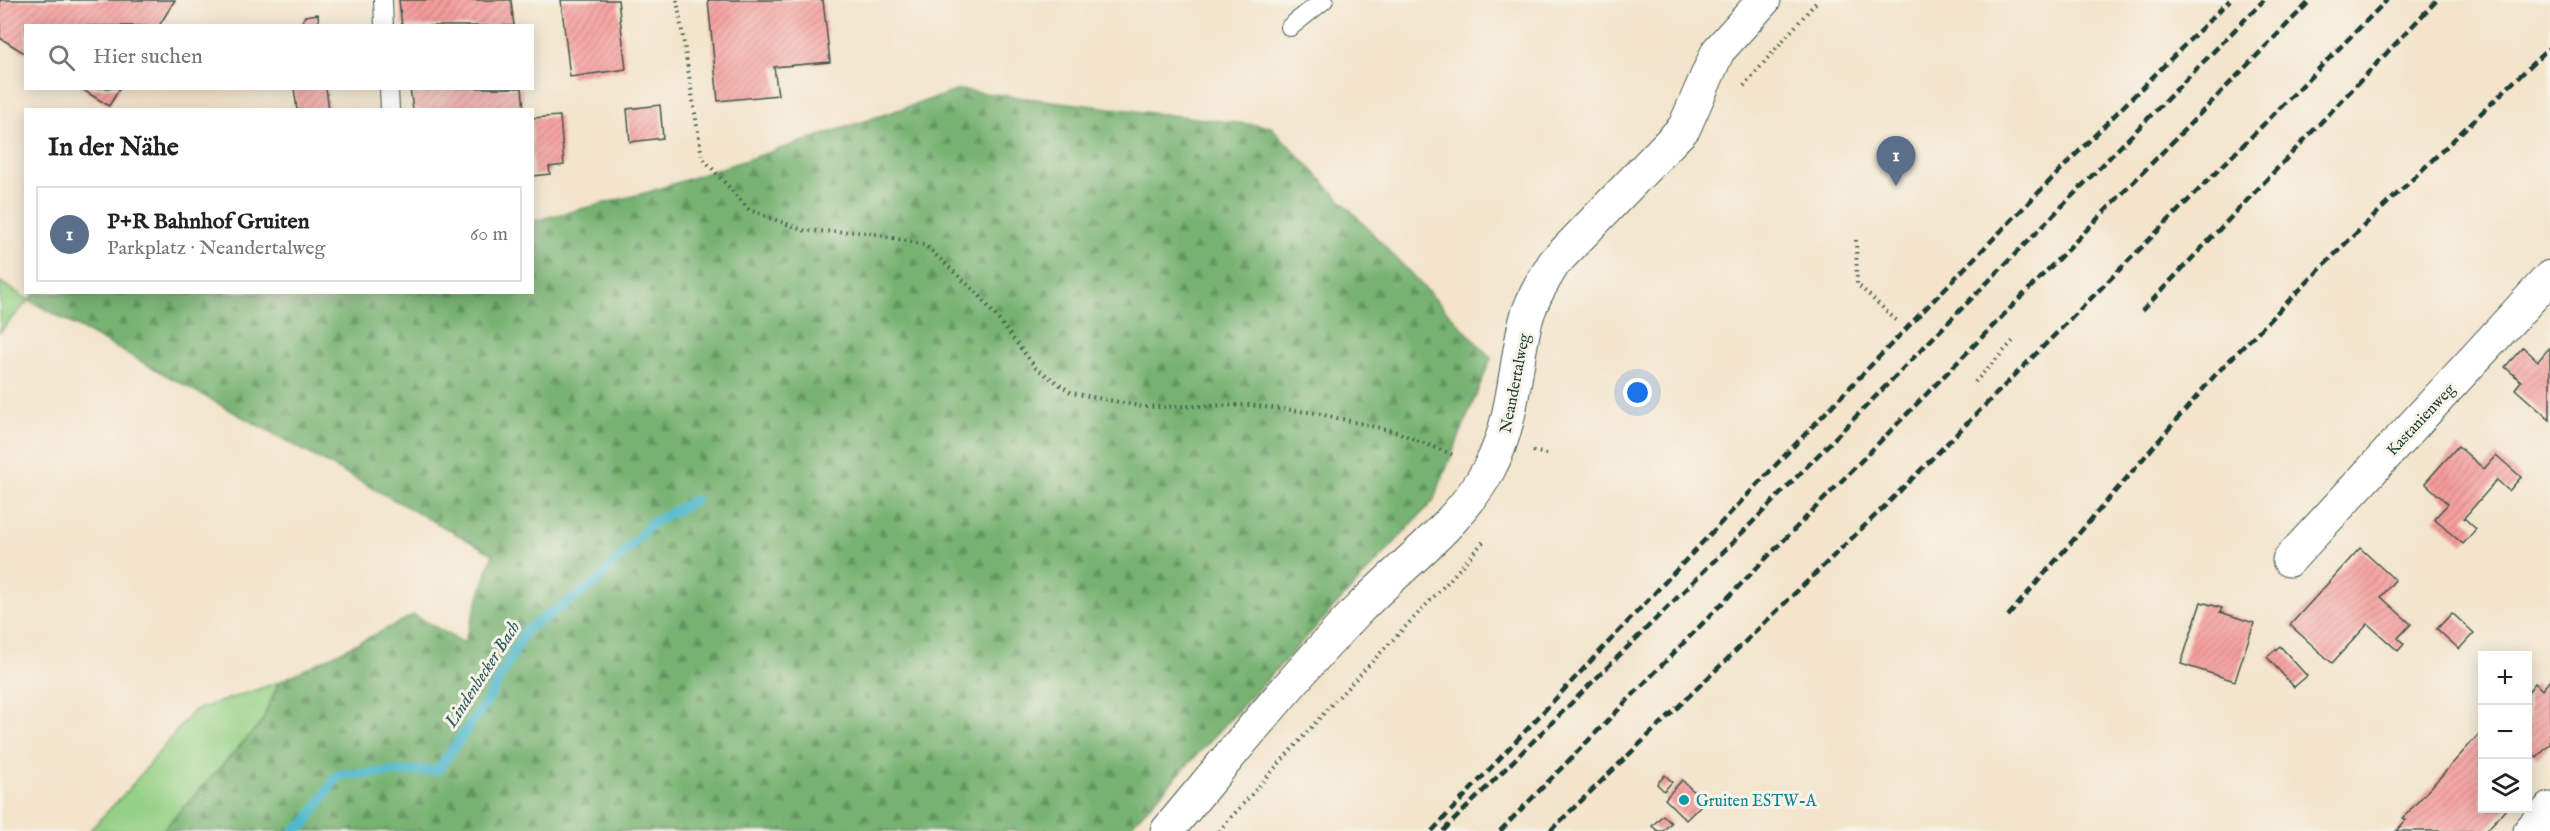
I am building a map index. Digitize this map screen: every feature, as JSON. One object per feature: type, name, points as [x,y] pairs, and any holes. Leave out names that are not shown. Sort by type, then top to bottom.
[{"type":"street","name":"Neandertalweg","points":[[1167,831],[1314,656],[1381,586],[1432,540],[1474,493],[1489,469],[1502,441],[1525,322],[1537,290],[1554,263],[1684,128],[1718,51],[1764,0]]},
{"type":"street","name":"Kastanienweg","points":[[2289,560],[2550,277]]},
{"type":"street","points":[[2530,831],[2550,809]]},
{"type":"lane","points":[[383,0],[384,24]]},
{"type":"lane","points":[[1290,27],[1324,0]]},
{"type":"lane","points":[[389,90],[390,108]]},
{"type":"path","points":[[677,0],[702,157],[749,210],[806,231],[866,232],[925,245],[980,296],[1036,368],[1072,393],[1144,407],[1249,405],[1316,413],[1397,432],[1489,469]]},
{"type":"path","points":[[1856,240],[1857,284],[1897,321]]},
{"type":"path","points":[[1975,381],[2014,340]]},
{"type":"path","points":[[1219,831],[1332,704],[1446,584],[1487,537]]},
{"type":"green space","points":[[959,90],[1271,127],[1491,358],[1433,501],[1126,831],[162,831],[261,723],[279,682],[414,615],[464,643],[493,554],[29,300],[34,294],[534,294],[534,221],[649,192]]},
{"type":"green space","points":[[0,282],[29,300],[0,332]]},
{"type":"green space","points":[[279,682],[261,723],[162,831],[89,831],[128,790],[193,711]]},
{"type":"building","points":[[0,0],[175,0],[160,24],[24,24],[24,53],[0,38]]},
{"type":"building","points":[[399,0],[511,0],[514,24],[402,24]]},
{"type":"building","points":[[561,0],[618,0],[626,69],[570,77]]},
{"type":"building","points":[[708,0],[823,0],[830,62],[774,67],[778,95],[718,101]]},
{"type":"building","points":[[318,14],[319,24],[301,24],[305,16]]},
{"type":"building","points":[[83,90],[119,90],[109,106]]},
{"type":"building","points":[[294,90],[326,90],[329,108],[297,108]]},
{"type":"building","points":[[410,90],[522,90],[524,108],[413,108]]},
{"type":"building","points":[[660,105],[663,138],[630,142],[627,109]]},
{"type":"building","points":[[560,116],[564,165],[549,167],[550,174],[534,176],[534,118]]},
{"type":"building","points":[[2523,347],[2538,361],[2550,347],[2550,420],[2515,389],[2521,381],[2505,367]]},
{"type":"building","points":[[2458,446],[2484,469],[2496,455],[2521,477],[2509,491],[2497,480],[2464,518],[2476,529],[2463,544],[2434,519],[2448,504],[2425,483]]},
{"type":"building","points":[[2360,548],[2395,580],[2381,597],[2411,624],[2398,638],[2404,644],[2398,651],[2368,624],[2332,663],[2290,625]]},
{"type":"building","points":[[2201,602],[2222,608],[2220,612],[2254,623],[2235,681],[2181,664]]},
{"type":"building","points":[[2452,613],[2474,633],[2459,649],[2437,629]]},
{"type":"building","points":[[2280,646],[2307,676],[2294,687],[2267,657]]},
{"type":"building","points":[[2550,680],[2550,744],[2537,758],[2532,754],[2532,687],[2535,683],[2542,690]]},
{"type":"building","points":[[2478,735],[2478,813],[2502,813],[2486,831],[2396,831],[2406,820],[2403,818]]},
{"type":"building","points":[[1665,775],[1672,782],[1664,791],[1657,784]]},
{"type":"building","name":"Gruiten ESTW-A","points":[[1682,780],[1704,802],[1686,820],[1665,799]]},
{"type":"building","points":[[1663,815],[1671,823],[1663,831],[1658,831],[1652,826]]},
{"type":"waterway","name":"Lindenbecker Bach","points":[[294,831],[306,823],[338,775],[438,770],[487,701],[526,630],[595,584],[651,524],[695,500]]},
{"type":"railway","points":[[1432,831],[1927,307],[2230,0]]},
{"type":"railway","points":[[1443,831],[1735,540],[2264,0]]},
{"type":"railway","points":[[1500,831],[2311,0]]},
{"type":"railway","points":[[1550,831],[1886,505],[2387,0]]},
{"type":"railway","points":[[2142,311],[2437,0]]},
{"type":"railway","points":[[2008,616],[2216,374],[2346,243],[2550,47]]},
{"type":"place","name":"P+R Bahnhof Gruiten","points":[[1896,186]]},
{"type":"place","name":"Gruiten ESTW-A","points":[[1684,800]]}]
